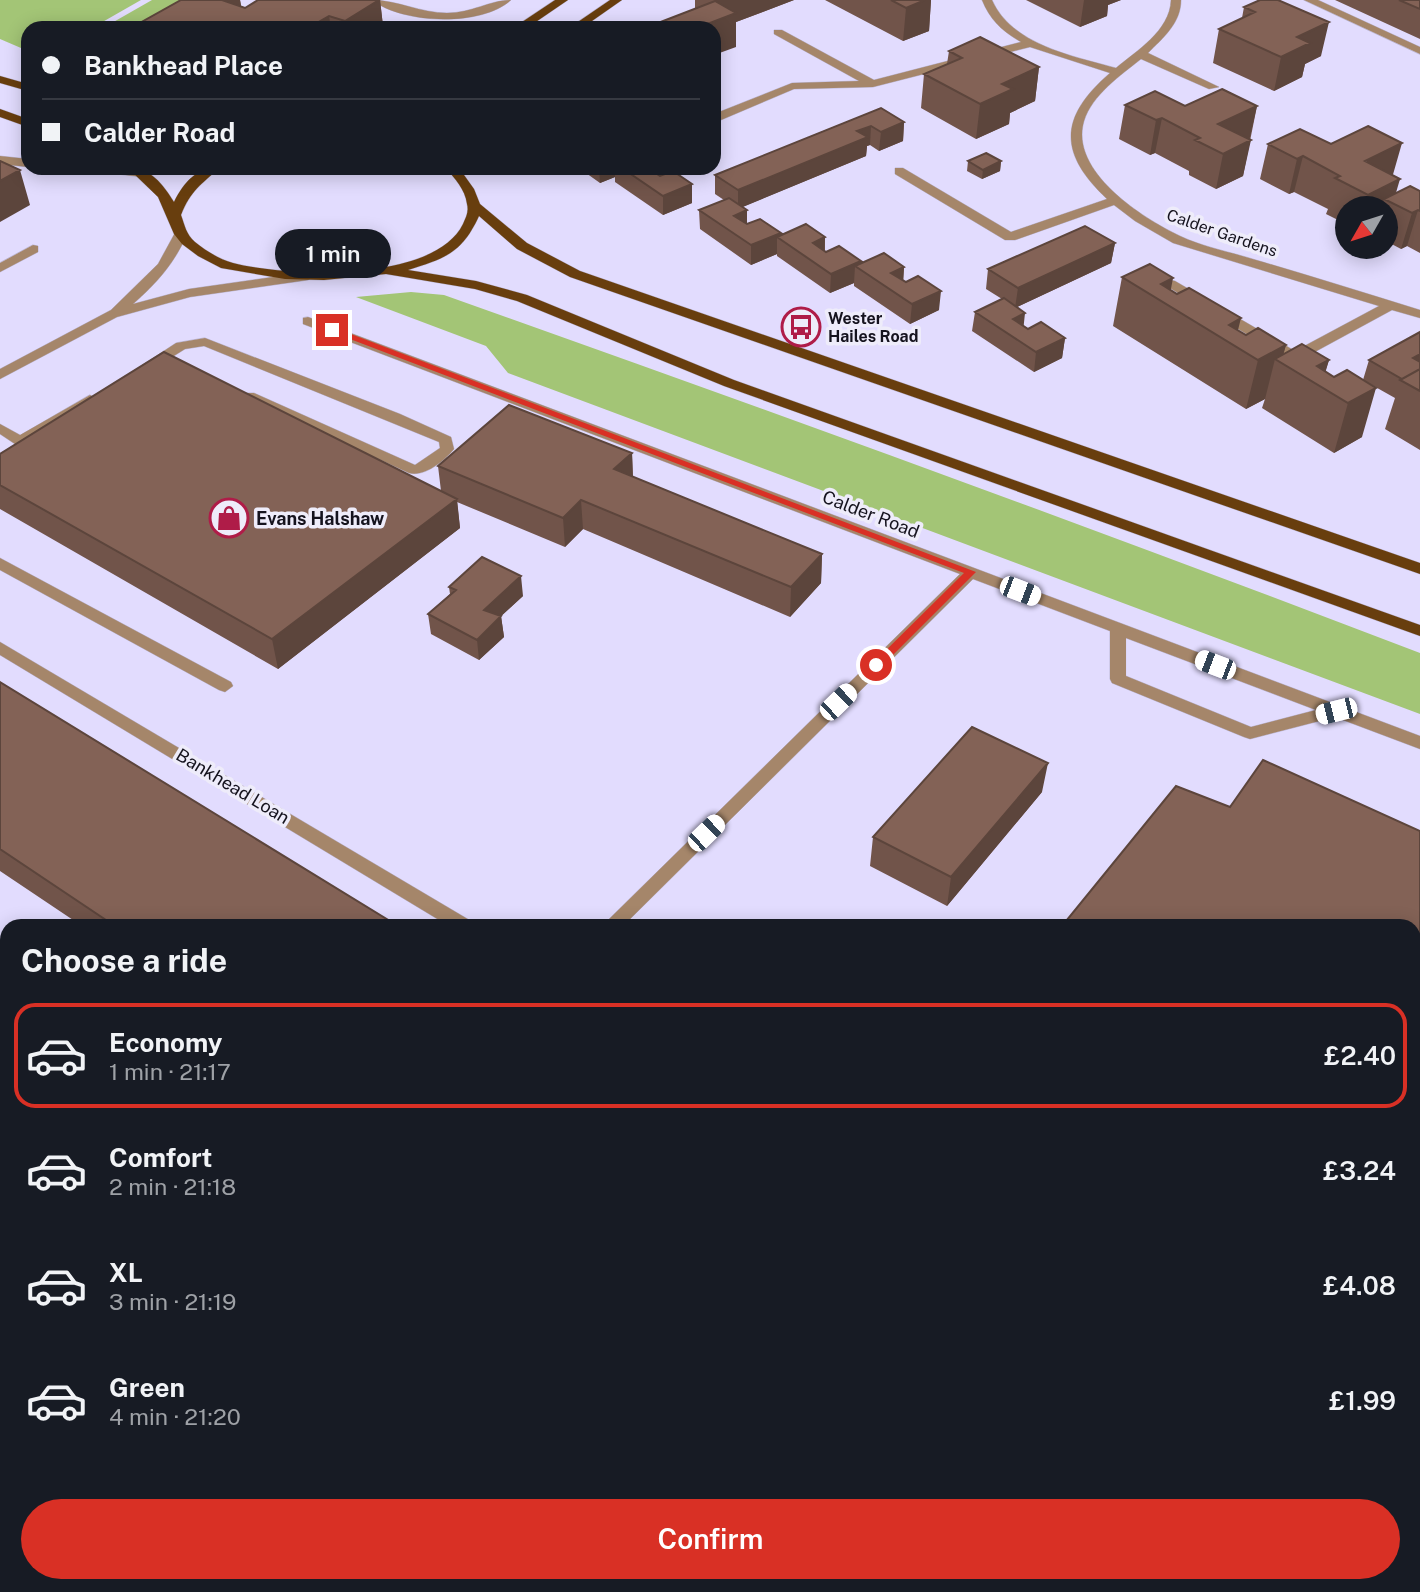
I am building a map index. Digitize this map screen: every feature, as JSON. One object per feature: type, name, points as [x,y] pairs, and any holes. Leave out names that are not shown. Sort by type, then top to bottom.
[{"type":"main road","points":[[530,21],[563,0]]},
{"type":"main road","points":[[586,21],[617,0]]},
{"type":"main road","points":[[0,79],[21,86]]},
{"type":"main road","points":[[0,113],[21,120]]},
{"type":"main road","points":[[144,175],[157,187],[175,214],[181,234],[201,252],[225,264],[248,271],[308,276],[388,271],[476,285],[522,299],[729,383],[1420,631]]},
{"type":"main road","points":[[175,214],[181,197],[192,182],[202,175]]},
{"type":"main road","points":[[458,175],[475,206],[522,247],[575,274],[1420,569]]},
{"type":"main road","points":[[388,271],[425,260],[456,244],[468,230],[475,206]]},
{"type":"street","points":[[377,0],[407,12],[443,17],[472,15],[506,0]]},
{"type":"street","points":[[987,0],[1002,22],[1031,43],[1118,72]]},
{"type":"street","name":"Calder Gardens","points":[[1176,0],[1175,15],[1160,34],[1097,91],[1080,116],[1074,139],[1081,160],[1114,201],[1141,221],[1178,240],[1420,314]]},
{"type":"street","points":[[1309,0],[1420,51]]},
{"type":"street","points":[[778,32],[873,84]]},
{"type":"street","points":[[721,115],[792,86],[873,84],[1031,43]]},
{"type":"street","points":[[1138,53],[1213,87]]},
{"type":"street","points":[[0,160],[21,162]]},
{"type":"street","points":[[899,171],[1010,237],[1114,201]]},
{"type":"street","points":[[112,314],[164,266],[175,250],[181,234]]},
{"type":"street","points":[[0,268],[33,249]]},
{"type":"street","points":[[0,375],[112,314],[189,293],[308,276]]},
{"type":"street","points":[[1170,284],[1295,357],[1391,305]]},
{"type":"street","name":"Calder Road","points":[[309,321],[1420,743]]},
{"type":"street","points":[[130,376],[169,360],[181,346],[205,342],[395,417],[446,440],[447,449],[423,467],[414,470],[238,391]]},
{"type":"street","points":[[0,428],[15,446],[107,389]]},
{"type":"street","points":[[0,563],[225,686]]},
{"type":"street","points":[[618,919],[971,572]]},
{"type":"street","points":[[1118,628],[1118,679],[1250,733],[1336,711]]},
{"type":"street","name":"Bankhead Loan","points":[[0,649],[452,919]]},
{"type":"green space","points":[[0,0],[141,0],[104,21],[21,21],[21,48],[0,39]]},
{"type":"green space","points":[[152,0],[193,0],[179,21],[115,21]]},
{"type":"green space","points":[[411,292],[444,295],[567,339],[1055,516],[1420,653],[1420,714],[508,373],[486,346],[356,297]]},
{"type":"building","points":[[181,0],[222,0],[245,8],[258,0],[379,0],[345,21],[329,16],[320,21],[143,21]]},
{"type":"building","points":[[891,0],[925,0],[906,8]]},
{"type":"building","points":[[1260,0],[1278,0],[1329,22],[1297,37],[1310,43],[1281,57],[1219,29],[1255,12],[1244,7]]},
{"type":"building","points":[[1399,0],[1420,0],[1420,9]]},
{"type":"building","points":[[715,1],[736,13],[715,21],[663,21]]},
{"type":"building","points":[[980,37],[1039,67],[1002,84],[1013,89],[980,104],[924,74],[962,58],[949,51]]},
{"type":"building","points":[[1222,89],[1257,106],[1218,124],[1251,140],[1223,154],[1195,140],[1200,138],[1162,118],[1156,120],[1125,105],[1155,91],[1185,106]]},
{"type":"building","points":[[881,108],[904,122],[881,132],[871,126],[857,131],[868,137],[738,190],[715,175],[721,175],[721,173]]},
{"type":"building","points":[[1368,126],[1402,143],[1365,161],[1400,179],[1368,195],[1335,178],[1340,176],[1303,156],[1297,159],[1268,144],[1300,129],[1331,144]]},
{"type":"building","points":[[986,153],[1001,161],[983,170],[968,161]]},
{"type":"building","points":[[0,161],[20,170],[0,181]]},
{"type":"building","points":[[632,175],[679,175],[692,184],[663,196]]},
{"type":"building","points":[[1410,186],[1420,191],[1420,211],[1412,213],[1398,206],[1398,196],[1390,196]]},
{"type":"building","points":[[729,198],[747,210],[734,216],[747,224],[760,219],[781,233],[751,245],[699,210]]},
{"type":"building","points":[[806,224],[825,237],[813,243],[826,252],[839,246],[861,261],[831,274],[777,237]]},
{"type":"building","points":[[1085,226],[1115,243],[1018,288],[988,269]]},
{"type":"building","points":[[884,253],[904,267],[891,273],[906,282],[918,276],[941,291],[912,304],[855,266]]},
{"type":"building","points":[[1150,264],[1173,278],[1161,284],[1177,294],[1189,288],[1241,318],[1229,325],[1246,335],[1258,328],[1286,345],[1258,360],[1122,277]]},
{"type":"building","points":[[1004,298],[1025,313],[1013,319],[1028,329],[1041,322],[1065,338],[1036,352],[975,312]]},
{"type":"building","points":[[1420,332],[1420,354],[1413,358],[1420,362],[1420,369],[1402,379],[1369,360]]},
{"type":"building","points":[[1302,344],[1329,360],[1317,366],[1334,377],[1347,370],[1376,388],[1348,403],[1275,359]]},
{"type":"building","name":"Evans Halshaw","points":[[164,352],[457,499],[272,639],[0,485],[0,454]]},
{"type":"building","points":[[1420,369],[1420,391],[1400,380]]},
{"type":"building","points":[[509,405],[632,453],[614,469],[822,554],[791,587],[581,500],[563,518],[438,466]]},
{"type":"building","points":[[482,557],[521,576],[484,610],[501,616],[477,640],[428,614],[456,590],[449,587]]},
{"type":"building","points":[[0,682],[387,919],[105,919],[0,849]]},
{"type":"building","points":[[972,727],[1048,763],[951,877],[873,837]]},
{"type":"building","points":[[1263,760],[1420,831],[1420,919],[1068,919],[1176,786],[1230,807]]},
{"type":"place","name":"Wester Hailes Road","points":[[801,327]]},
{"type":"place","name":"Evans Halshaw","points":[[229,518]]},
{"type":"route","points":[[332,330],[971,572],[876,665]]}]
